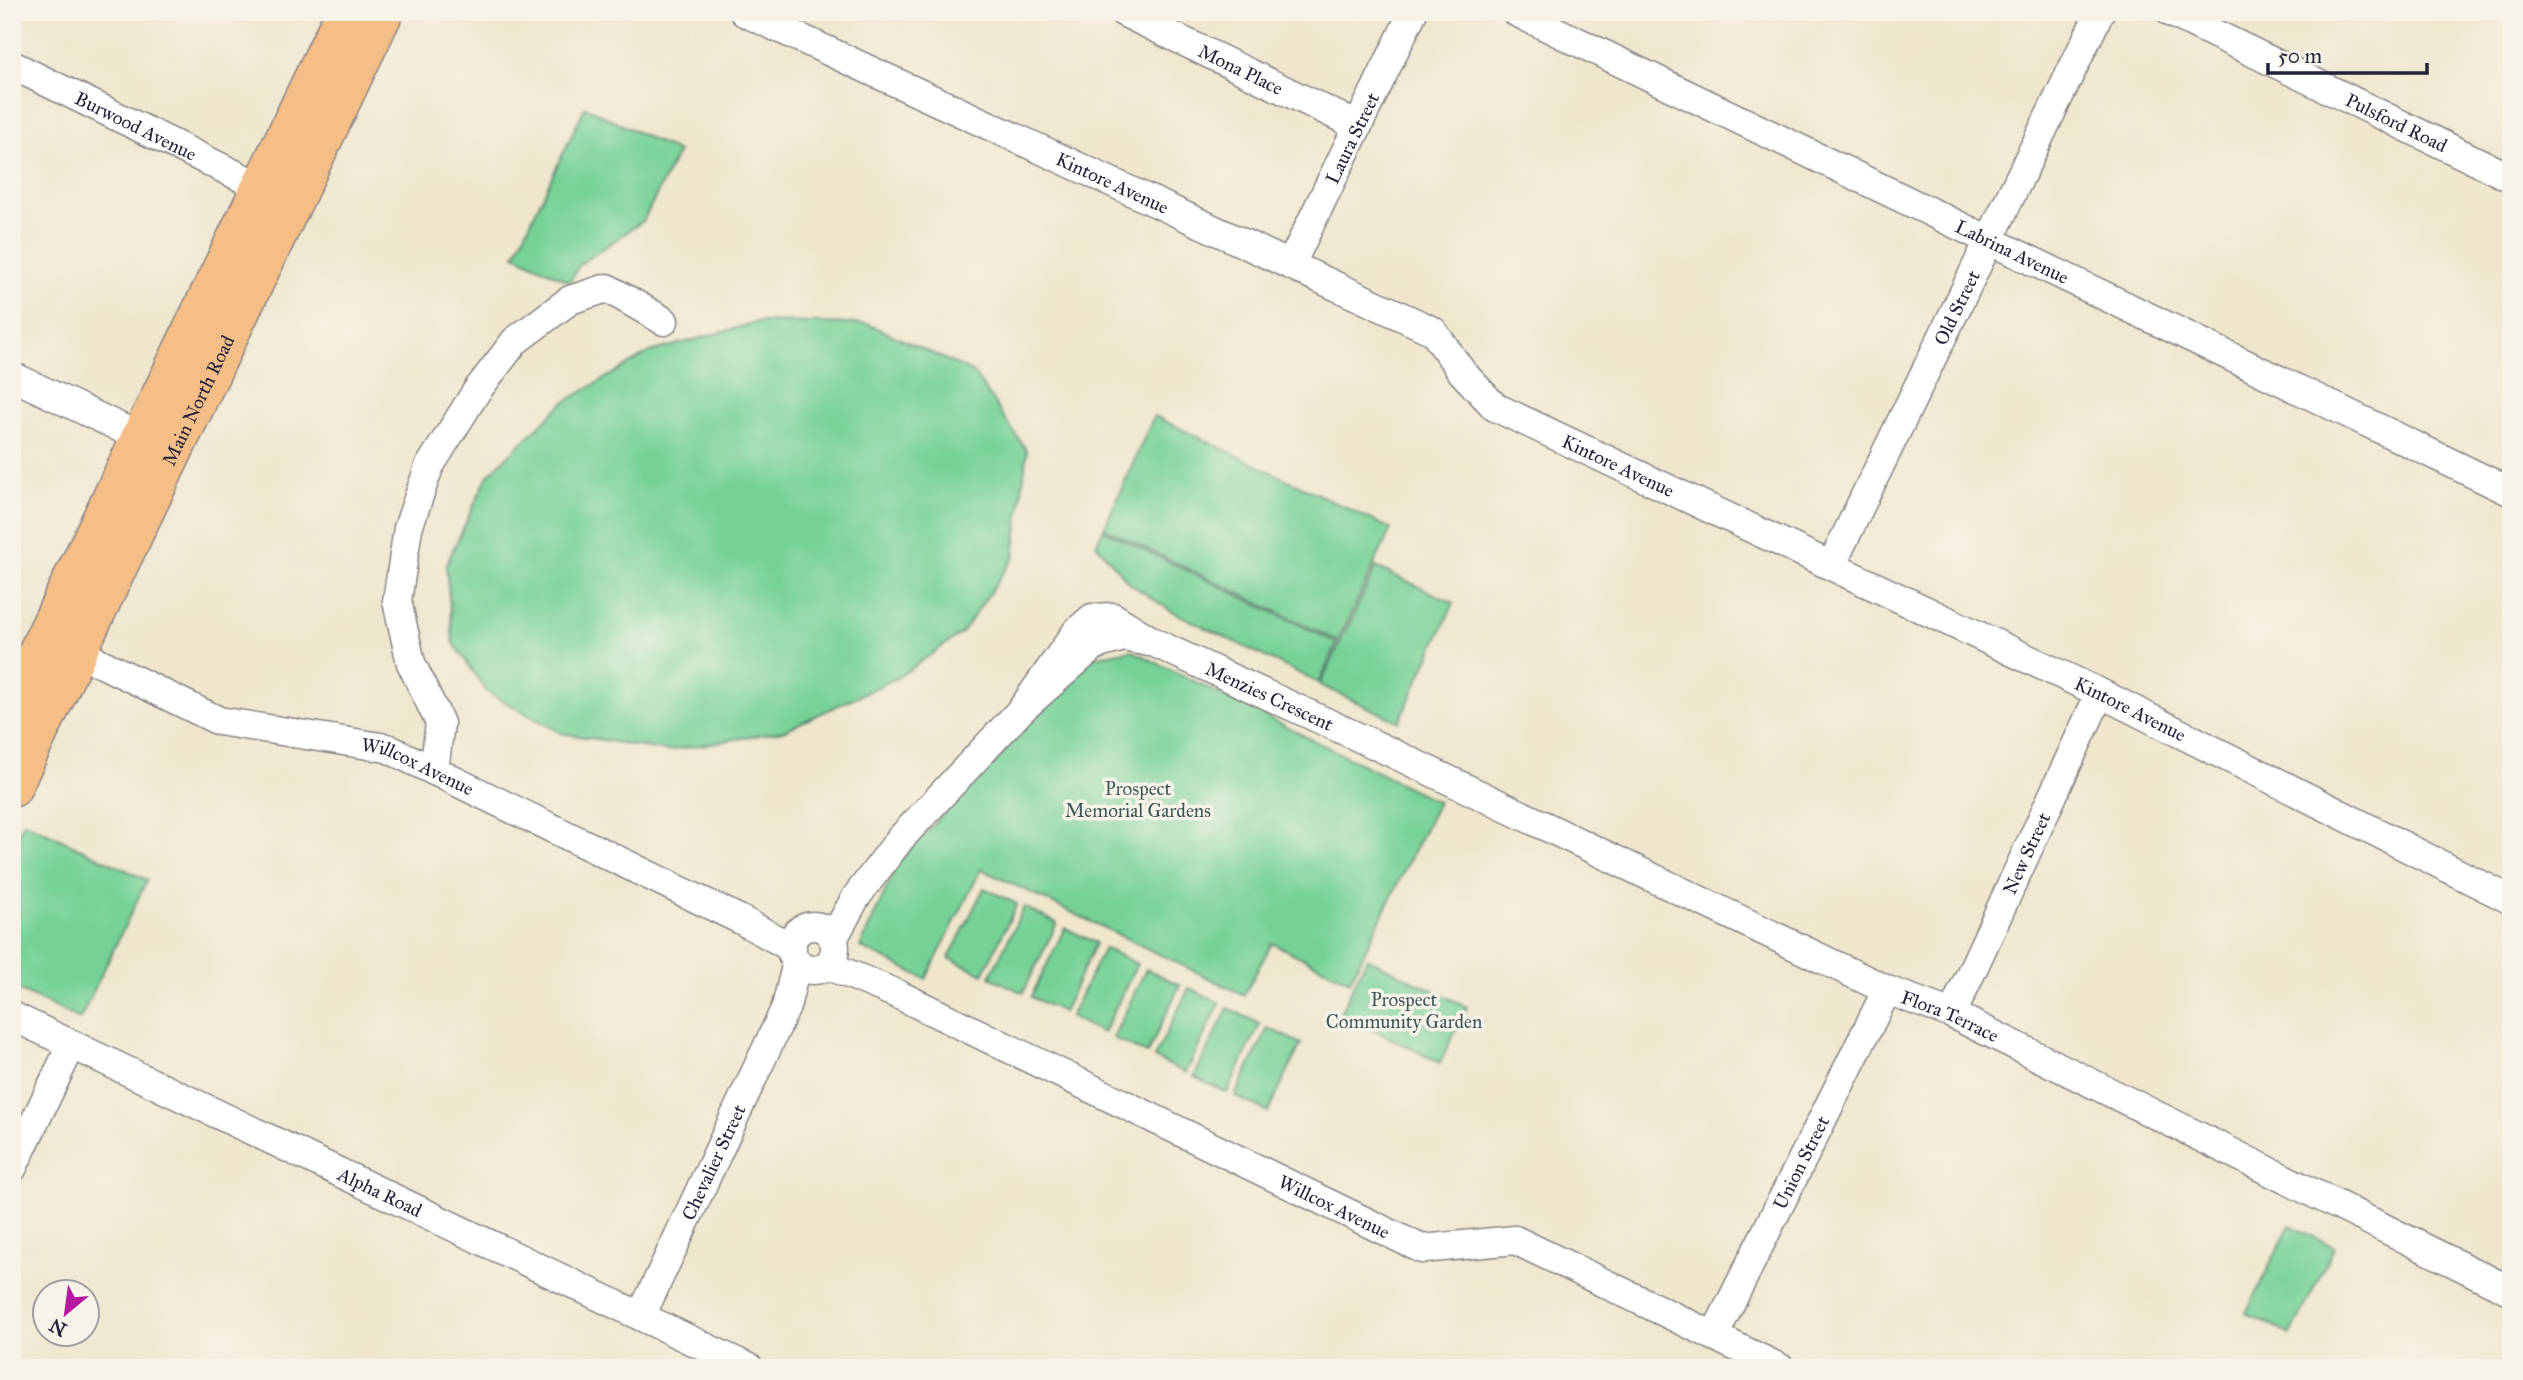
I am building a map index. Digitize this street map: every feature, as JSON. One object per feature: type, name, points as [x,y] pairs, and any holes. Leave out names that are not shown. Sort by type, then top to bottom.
[{"type":"highway","name":"Main North Road","points":[[23,712],[78,652],[277,194],[345,12]]},
{"type":"highway","name":"Main North Road","points":[[12,788],[23,712],[142,438],[277,194],[384,12]]},
{"type":"street","name":"Kintore Avenue","points":[[744,12],[1433,331],[1462,372],[1495,407],[2100,693],[2511,900]]},
{"type":"street","name":"Mona Place","points":[[1123,12],[1358,126]]},
{"type":"street","name":"Laura Street","points":[[1291,264],[1413,12]]},
{"type":"street","name":"Labrina Avenue","points":[[1516,12],[2511,492]]},
{"type":"street","name":"Old Street","points":[[1832,564],[2100,12]]},
{"type":"street","name":"Pulsford Road","points":[[2170,12],[2511,178]]},
{"type":"street","name":"Burwood Avenue","points":[[12,65],[277,194]]},
{"type":"street","points":[[434,771],[440,723],[411,663],[397,601],[408,528],[429,467],[476,392],[515,341],[570,300],[607,288],[664,321]]},
{"type":"street","points":[[12,376],[142,438]]},
{"type":"street","name":"Menzies Crescent","points":[[814,948],[900,839],[1022,709],[1095,645],[1124,637],[1155,643],[1384,749]]},
{"type":"street","name":"Willcox Avenue","points":[[78,652],[219,721],[387,748],[743,921],[814,948],[897,993],[1422,1249],[1515,1240],[1780,1368]]},
{"type":"street","name":"New Street","points":[[1952,1014],[2100,693]]},
{"type":"street","name":"Flora Terrace","points":[[1384,749],[1887,990],[1952,1014],[2511,1291]]},
{"type":"street","name":"Chevalier Street","points":[[640,1316],[814,948]]},
{"type":"street","name":"Union Street","points":[[1714,1336],[1887,990]]},
{"type":"street","name":"Alpha Road","points":[[12,1016],[748,1368]]},
{"type":"street","points":[[12,1169],[72,1044]]},
{"type":"green space","points":[[585,107],[678,152],[643,221],[579,265],[570,282],[515,255]]},
{"type":"green space","points":[[758,322],[868,324],[973,372],[1027,451],[1014,557],[963,632],[899,677],[783,731],[667,751],[561,733],[487,692],[453,642],[446,565],[488,475],[563,403],[650,352]]},
{"type":"green space","points":[[1154,416],[1391,529],[1338,641],[1104,528]]},
{"type":"green space","points":[[1103,530],[1337,643],[1319,683],[1171,611],[1129,583],[1096,544]]},
{"type":"green space","points":[[1376,567],[1454,603],[1399,722],[1320,685]]},
{"type":"green space","name":"Prospect Memorial Gardens","points":[[1131,650],[1438,802],[1350,981],[1272,943],[1244,995],[981,869],[926,979],[860,947],[898,863],[1086,658]]},
{"type":"green space","points":[[24,822],[147,880],[80,1019],[12,987],[12,846]]},
{"type":"green space","points":[[984,888],[1017,904],[983,974],[949,958]]},
{"type":"green space","points":[[1024,907],[1057,923],[1023,993],[990,977]]},
{"type":"green space","points":[[1065,928],[1096,943],[1063,1012],[1031,997]]},
{"type":"green space","points":[[1104,948],[1137,964],[1103,1033],[1070,1017]]},
{"type":"green space","name":"Prospect Community Garden","points":[[1367,958],[1467,1007],[1440,1063],[1340,1013]]},
{"type":"green space","points":[[1146,969],[1180,985],[1147,1054],[1113,1038]]},
{"type":"green space","points":[[1189,988],[1220,1003],[1186,1073],[1154,1058]]},
{"type":"green space","points":[[1228,1008],[1260,1024],[1227,1093],[1194,1077]]},
{"type":"green space","points":[[1268,1028],[1301,1044],[1268,1112],[1235,1096]]},
{"type":"green space","points":[[2290,1225],[2334,1247],[2291,1335],[2246,1313]]}]
